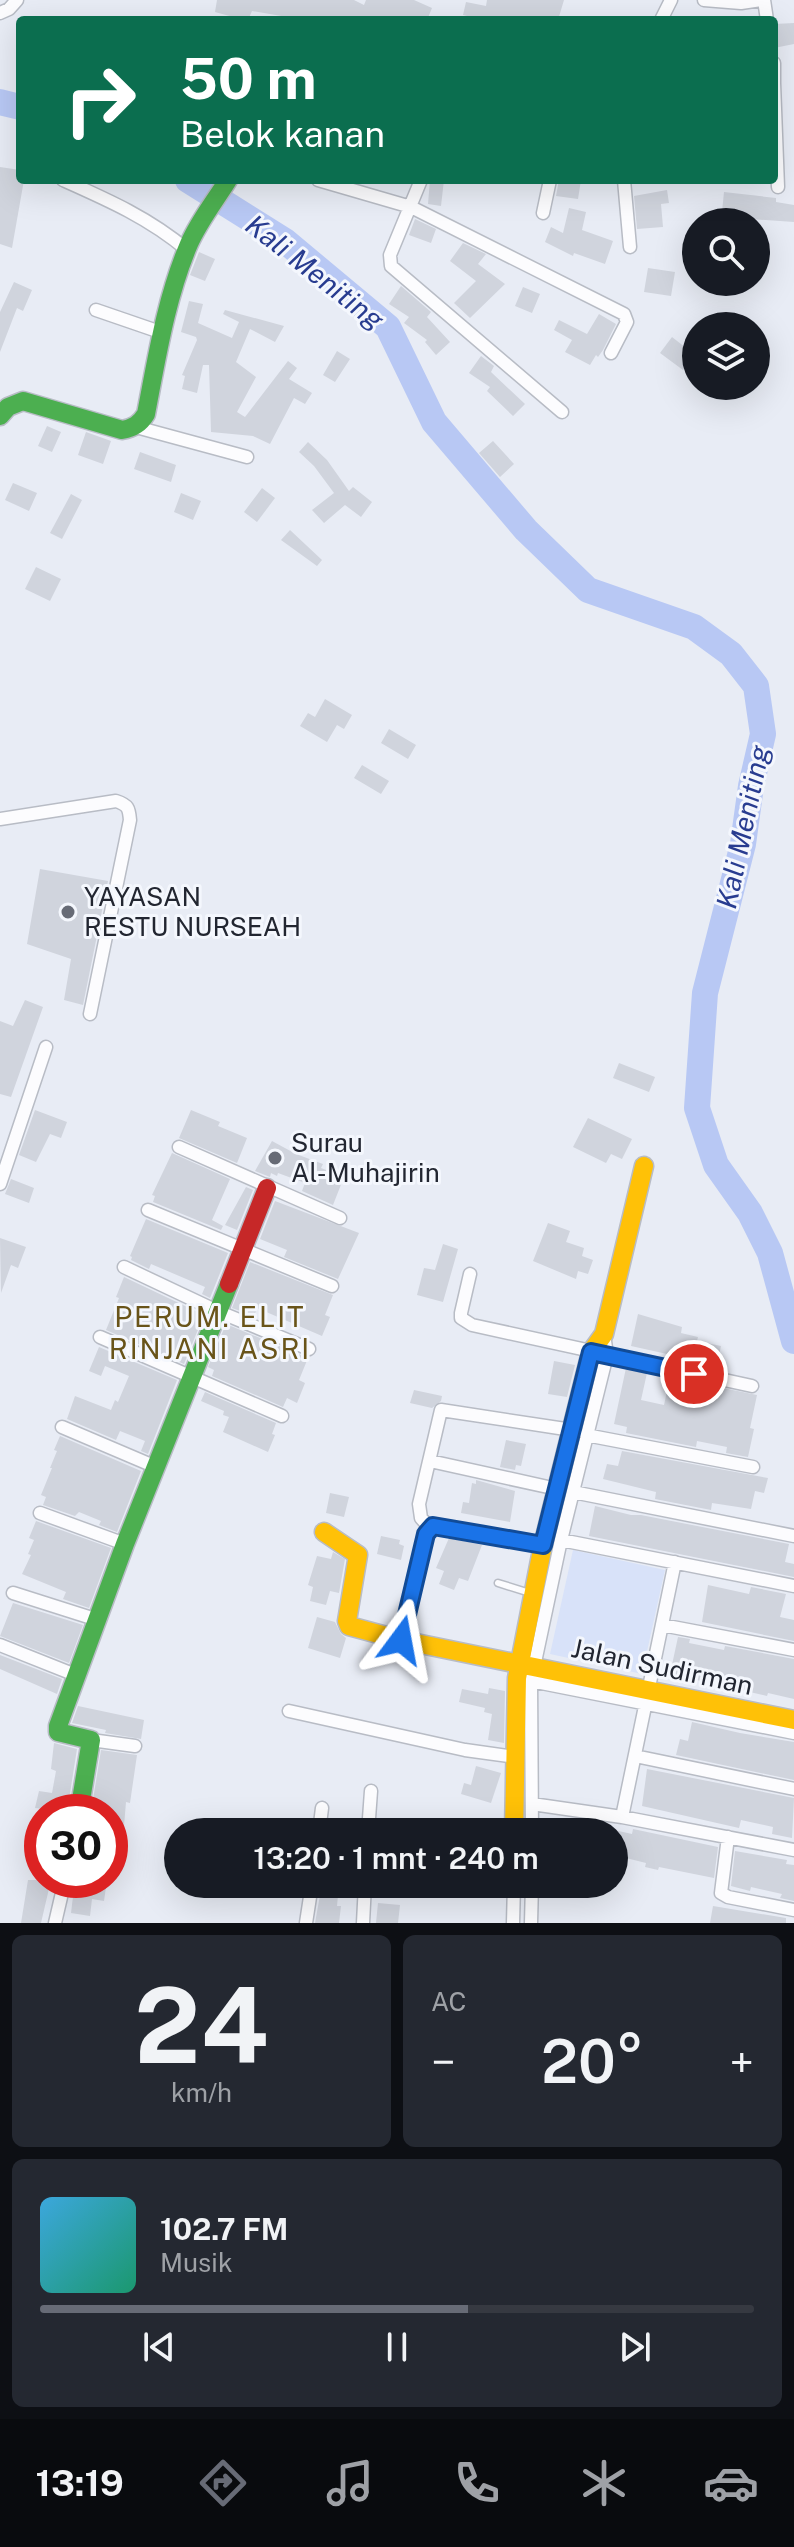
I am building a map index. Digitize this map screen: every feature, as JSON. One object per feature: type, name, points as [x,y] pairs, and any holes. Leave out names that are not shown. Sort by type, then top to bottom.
[{"type":"street","points":[[0,13],[17,0]]},
{"type":"street","points":[[704,0],[763,0]]},
{"type":"street","points":[[72,184],[132,210],[189,246]]},
{"type":"street","points":[[136,427],[146,414],[163,333],[189,246],[226,184]]},
{"type":"street","points":[[332,184],[411,207],[624,314],[627,322],[611,353]]},
{"type":"street","points":[[420,184],[390,255],[391,266],[562,412]]},
{"type":"street","points":[[543,213],[549,184]]},
{"type":"street","points":[[624,184],[630,247]]},
{"type":"street","points":[[96,310],[163,333]]},
{"type":"street","points":[[0,416],[8,407],[23,401],[122,430],[136,427],[247,457]]},
{"type":"street","points":[[0,819],[116,801],[129,809],[130,820],[90,1014]]},
{"type":"street","points":[[0,1184],[46,1047]]},
{"type":"street","points":[[179,1147],[340,1218]]},
{"type":"street","points":[[532,1818],[525,1673],[552,1542],[644,1166]]},
{"type":"street","points":[[135,1746],[58,1732],[125,1544],[267,1188]]},
{"type":"street","points":[[148,1210],[332,1286]]},
{"type":"street","points":[[124,1267],[217,1311],[309,1349]]},
{"type":"street","points":[[470,1274],[461,1313],[466,1322],[752,1386]]},
{"type":"street","points":[[100,1337],[282,1416]]},
{"type":"street","points":[[401,1640],[430,1528],[419,1511],[438,1414],[445,1409],[753,1467]]},
{"type":"street","points":[[62,1427],[156,1467]]},
{"type":"street","points":[[430,1461],[794,1536]]},
{"type":"street","points":[[40,1513],[125,1544]]},
{"type":"street","points":[[430,1528],[438,1525],[552,1542],[794,1586]]},
{"type":"street","name":"Jalan Sudirman","points":[[324,1532],[358,1555],[347,1621],[349,1626],[525,1673],[648,1697],[794,1720]]},
{"type":"street","points":[[514,1818],[515,1757],[533,1594],[552,1542]]},
{"type":"street","points":[[622,1817],[675,1562]]},
{"type":"street","points":[[13,1593],[98,1620]]},
{"type":"street","points":[[662,1625],[794,1650]]},
{"type":"street","points":[[0,1645],[78,1676]]},
{"type":"street","points":[[648,1697],[794,1733]]},
{"type":"street","points":[[289,1711],[465,1750],[515,1757]]},
{"type":"street","points":[[82,1794],[91,1740]]},
{"type":"street","points":[[635,1756],[794,1789]]},
{"type":"street","points":[[369,1818],[371,1791]]},
{"type":"street","points":[[532,1804],[622,1817],[794,1850]]},
{"type":"street","points":[[321,1818],[322,1808]]},
{"type":"street","points":[[728,1837],[721,1893],[794,1910]]},
{"type":"street","points":[[55,1923],[61,1898]]},
{"type":"street","points":[[306,1923],[310,1898]]},
{"type":"street","points":[[363,1923],[364,1898]]},
{"type":"street","points":[[513,1923],[514,1898]]},
{"type":"street","points":[[531,1923],[532,1898]]},
{"type":"lane","points":[[498,1583],[533,1594]]},
{"type":"shaded area","points":[[573,1550],[665,1570],[642,1674],[550,1654]]},
{"type":"building","points":[[217,0],[354,0],[364,5],[366,0],[414,0],[432,8],[429,16],[281,16],[252,11],[250,16],[230,16],[215,12]]},
{"type":"building","points":[[487,0],[564,0],[559,16],[463,15],[466,2],[486,6]]},
{"type":"building","points":[[794,23],[794,44],[778,47],[778,24]]},
{"type":"building","points":[[0,167],[16,169],[16,184],[23,184],[12,248],[0,244]]},
{"type":"building","points":[[430,184],[444,184],[441,206],[428,204]]},
{"type":"building","points":[[558,184],[580,184],[578,199],[556,196]]},
{"type":"building","points":[[667,190],[669,203],[661,204],[663,227],[637,229],[634,196]]},
{"type":"building","points":[[724,192],[776,198],[776,202],[794,205],[794,222],[770,220],[770,208],[722,208]]},
{"type":"building","points":[[569,208],[586,212],[582,230],[613,241],[605,264],[574,253],[573,256],[545,242],[551,227],[563,233]]},
{"type":"building","points":[[415,219],[436,229],[431,243],[409,235]]},
{"type":"building","points":[[463,243],[486,254],[478,264],[505,284],[470,318],[454,303],[476,281],[450,261]]},
{"type":"building","points":[[199,252],[215,259],[205,281],[190,275]]},
{"type":"building","points":[[648,268],[675,272],[671,296],[644,292]]},
{"type":"building","points":[[14,282],[32,290],[23,311],[17,308],[0,352],[0,312]]},
{"type":"building","points":[[401,286],[431,312],[427,317],[450,342],[436,355],[425,342],[427,340],[404,323],[409,317],[389,304]]},
{"type":"building","points":[[523,287],[540,294],[532,313],[515,306]]},
{"type":"building","points":[[189,301],[203,304],[198,323],[232,338],[239,322],[223,314],[225,310],[284,326],[275,342],[250,329],[236,362],[256,377],[237,412],[245,417],[288,361],[297,368],[289,379],[312,393],[305,404],[294,398],[270,444],[253,436],[211,432],[209,365],[203,365],[197,393],[182,389],[185,376],[182,375],[197,340],[181,332]]},
{"type":"building","points":[[599,314],[616,324],[603,350],[590,365],[565,352],[572,340],[554,330],[559,320],[587,334]]},
{"type":"building","points":[[672,337],[682,345],[682,369],[660,353]]},
{"type":"building","points":[[337,351],[350,359],[335,382],[323,375]]},
{"type":"building","points":[[481,356],[494,366],[491,372],[525,404],[513,416],[487,391],[490,387],[469,373]]},
{"type":"building","points":[[47,426],[61,432],[52,452],[38,446]]},
{"type":"building","points":[[86,432],[111,441],[103,464],[78,455]]},
{"type":"building","points":[[493,441],[514,464],[500,477],[479,453]]},
{"type":"building","points":[[308,442],[327,460],[349,491],[353,487],[372,502],[361,517],[345,505],[324,523],[312,510],[334,493],[299,452]]},
{"type":"building","points":[[140,452],[176,465],[171,482],[134,469]]},
{"type":"building","points":[[13,483],[37,493],[29,511],[5,500]]},
{"type":"building","points":[[262,488],[275,498],[257,522],[244,512]]},
{"type":"building","points":[[181,493],[201,501],[193,520],[174,512]]},
{"type":"building","points":[[71,494],[82,500],[62,539],[50,533]]},
{"type":"building","points":[[290,530],[322,560],[317,566],[281,540]]},
{"type":"building","points":[[36,567],[61,579],[50,601],[25,589]]},
{"type":"building","points":[[325,699],[352,715],[344,729],[337,725],[327,742],[300,726],[308,713],[315,717]]},
{"type":"building","points":[[389,729],[416,745],[408,759],[381,743]]},
{"type":"building","points":[[362,765],[389,781],[381,794],[354,778]]},
{"type":"building","name":"YAYASAN RESTU NURSEAH","points":[[40,869],[108,881],[83,1005],[64,1000],[71,959],[27,944]]},
{"type":"building","points":[[25,1000],[43,1007],[11,1097],[0,1094],[0,1021],[13,1026]]},
{"type":"building","points":[[619,1063],[655,1077],[649,1092],[613,1078]]},
{"type":"building","points":[[35,1110],[67,1122],[61,1138],[50,1134],[36,1162],[19,1155]]},
{"type":"building","points":[[191,1110],[247,1138],[237,1163],[179,1138]]},
{"type":"building","points":[[588,1118],[632,1139],[622,1159],[611,1154],[606,1163],[573,1147]]},
{"type":"building","points":[[272,1141],[344,1177],[333,1205],[302,1191],[305,1183],[278,1173],[277,1176],[271,1173],[270,1177],[255,1171]]},
{"type":"building","points":[[172,1153],[230,1179],[212,1220],[223,1226],[221,1230],[153,1202],[155,1196],[152,1195]]},
{"type":"building","points":[[11,1179],[34,1188],[29,1203],[5,1194]]},
{"type":"building","points":[[246,1187],[253,1190],[237,1230],[225,1225]]},
{"type":"building","points":[[275,1201],[359,1233],[338,1279],[284,1257],[287,1250],[260,1239]]},
{"type":"building","points":[[146,1219],[228,1253],[210,1298],[202,1294],[205,1287],[151,1264],[149,1269],[131,1260]]},
{"type":"building","points":[[548,1223],[570,1231],[566,1242],[584,1248],[582,1256],[593,1260],[588,1274],[578,1271],[576,1279],[533,1261]]},
{"type":"building","points":[[0,1238],[26,1247],[18,1268],[11,1265],[1,1293]]},
{"type":"building","points":[[443,1244],[458,1249],[443,1302],[417,1295],[424,1268],[435,1270]]},
{"type":"building","points":[[250,1262],[333,1295],[325,1315],[330,1317],[322,1336],[257,1308],[254,1316],[232,1308]]},
{"type":"building","points":[[124,1277],[204,1315],[184,1364],[106,1330]]},
{"type":"building","points":[[638,1314],[682,1327],[681,1333],[698,1337],[697,1341],[721,1346],[716,1369],[702,1366],[703,1362],[631,1346]]},
{"type":"building","points":[[226,1324],[308,1358],[299,1380],[305,1383],[297,1403],[287,1398],[283,1407],[212,1376],[214,1370],[208,1367]]},
{"type":"building","points":[[99,1347],[177,1380],[148,1454],[141,1451],[145,1441],[120,1431],[116,1440],[67,1419],[75,1396],[111,1410],[115,1400],[118,1402],[129,1376],[105,1366],[101,1376],[89,1371]]},
{"type":"building","points":[[554,1361],[575,1365],[567,1397],[548,1394]]},
{"type":"building","points":[[626,1368],[647,1373],[641,1400],[664,1405],[670,1377],[757,1395],[748,1457],[726,1453],[727,1447],[697,1441],[696,1447],[626,1433],[627,1427],[614,1424]]},
{"type":"building","points":[[414,1390],[442,1396],[441,1401],[432,1408],[410,1403]]},
{"type":"building","points":[[205,1392],[276,1423],[268,1452],[223,1432],[229,1417],[223,1415],[224,1411],[201,1401]]},
{"type":"building","points":[[60,1436],[141,1471],[117,1532],[79,1512],[75,1516],[43,1505],[46,1497],[41,1495]]},
{"type":"building","points":[[506,1440],[526,1444],[521,1466],[516,1465],[515,1470],[500,1467]]},
{"type":"building","points":[[622,1451],[768,1478],[764,1493],[755,1491],[751,1509],[712,1503],[711,1510],[655,1499],[656,1492],[603,1479],[607,1464],[618,1466]]},
{"type":"building","points":[[476,1480],[515,1491],[510,1522],[461,1513],[463,1502],[469,1503],[472,1483],[476,1484]]},
{"type":"building","points":[[330,1493],[349,1497],[344,1517],[326,1513]]},
{"type":"building","points":[[595,1506],[789,1544],[785,1562],[794,1564],[794,1577],[589,1536]]},
{"type":"building","points":[[36,1521],[111,1548],[89,1608],[63,1599],[66,1592],[22,1574],[31,1555],[28,1554],[34,1540],[29,1538]]},
{"type":"building","points":[[381,1536],[400,1540],[399,1544],[404,1546],[401,1560],[377,1554]]},
{"type":"building","points":[[449,1538],[482,1545],[468,1581],[459,1578],[454,1590],[439,1584],[444,1571],[436,1568]]},
{"type":"building","points":[[333,1552],[345,1559],[339,1593],[330,1591],[326,1605],[310,1601],[313,1587],[308,1585],[317,1556],[331,1559]]},
{"type":"building","points":[[708,1585],[749,1594],[751,1587],[786,1594],[780,1617],[794,1620],[794,1641],[702,1622]]},
{"type":"building","points":[[13,1603],[83,1625],[69,1663],[0,1636]]},
{"type":"building","points":[[317,1617],[335,1622],[346,1638],[340,1658],[308,1648]]},
{"type":"building","points":[[678,1637],[690,1639],[689,1643],[724,1650],[725,1646],[794,1659],[794,1699],[670,1674]]},
{"type":"building","points":[[0,1655],[62,1679],[57,1694],[0,1669]]},
{"type":"building","points":[[489,1688],[505,1691],[504,1743],[488,1740],[492,1714],[484,1712],[485,1708],[459,1702],[462,1689],[488,1694]]},
{"type":"building","points":[[78,1706],[144,1720],[141,1739],[72,1723]]},
{"type":"building","points":[[692,1722],[794,1742],[794,1780],[676,1755],[680,1739],[688,1741]]},
{"type":"building","points":[[54,1743],[77,1749],[70,1794],[38,1794],[39,1791],[52,1793],[56,1771],[51,1769]]},
{"type":"building","points":[[101,1750],[137,1755],[130,1803],[128,1794],[94,1794]]},
{"type":"building","points":[[476,1766],[501,1773],[491,1803],[461,1794],[464,1783],[471,1785]]},
{"type":"building","points":[[647,1769],[794,1798],[792,1838],[772,1834],[773,1827],[741,1820],[739,1828],[642,1806]]},
{"type":"building","points":[[633,1829],[718,1847],[714,1878],[659,1867],[658,1870],[628,1858],[628,1833],[632,1834]]},
{"type":"building","points":[[735,1851],[787,1860],[786,1864],[794,1865],[794,1901],[780,1898],[782,1894],[731,1886]]},
{"type":"building","points":[[25,1898],[47,1898],[41,1923],[21,1923]]},
{"type":"building","points":[[73,1898],[104,1898],[104,1901],[92,1899],[90,1916],[71,1913]]},
{"type":"building","points":[[319,1898],[338,1898],[337,1906],[341,1906],[339,1923],[315,1923]]},
{"type":"building","points":[[378,1903],[400,1905],[398,1923],[376,1923]]},
{"type":"building","points":[[713,1906],[786,1918],[786,1923],[710,1923]]},
{"type":"waterway","name":"Kali Meniting","points":[[0,102],[16,106]]},
{"type":"waterway","name":"Kali Meniting","points":[[194,184],[285,241],[388,327],[434,422],[526,530],[588,590],[694,627],[731,654],[756,686],[763,734],[751,786],[743,844],[705,993],[697,1108],[716,1165],[750,1213],[770,1253],[794,1341]]},
{"type":"traffic: fast","points":[[0,416],[8,407],[23,401],[122,430],[133,427],[141,420],[146,414],[163,328],[181,264],[197,227],[225,184]]},
{"type":"traffic: fast","points":[[82,1794],[91,1740],[58,1732],[58,1726],[125,1544],[229,1284]]},
{"type":"traffic: slow","points":[[514,1818],[517,1678],[543,1545],[591,1352],[604,1334],[644,1166]]},
{"type":"traffic: slow","points":[[324,1532],[358,1555],[347,1621],[349,1626],[401,1640],[794,1720]]},
{"type":"traffic: jam","points":[[229,1284],[267,1188]]},
{"type":"place","name":"YAYASAN RESTU NURSEAH","points":[[68,912]]},
{"type":"place","name":"Surau Al-Muhajirin","points":[[275,1158]]},
{"type":"district","name":"PERUM. ELIT RINJANI ASRI","points":[[210,1333]]},
{"type":"route","points":[[401,1640],[430,1528],[438,1525],[543,1545],[591,1352],[694,1374]]}]
